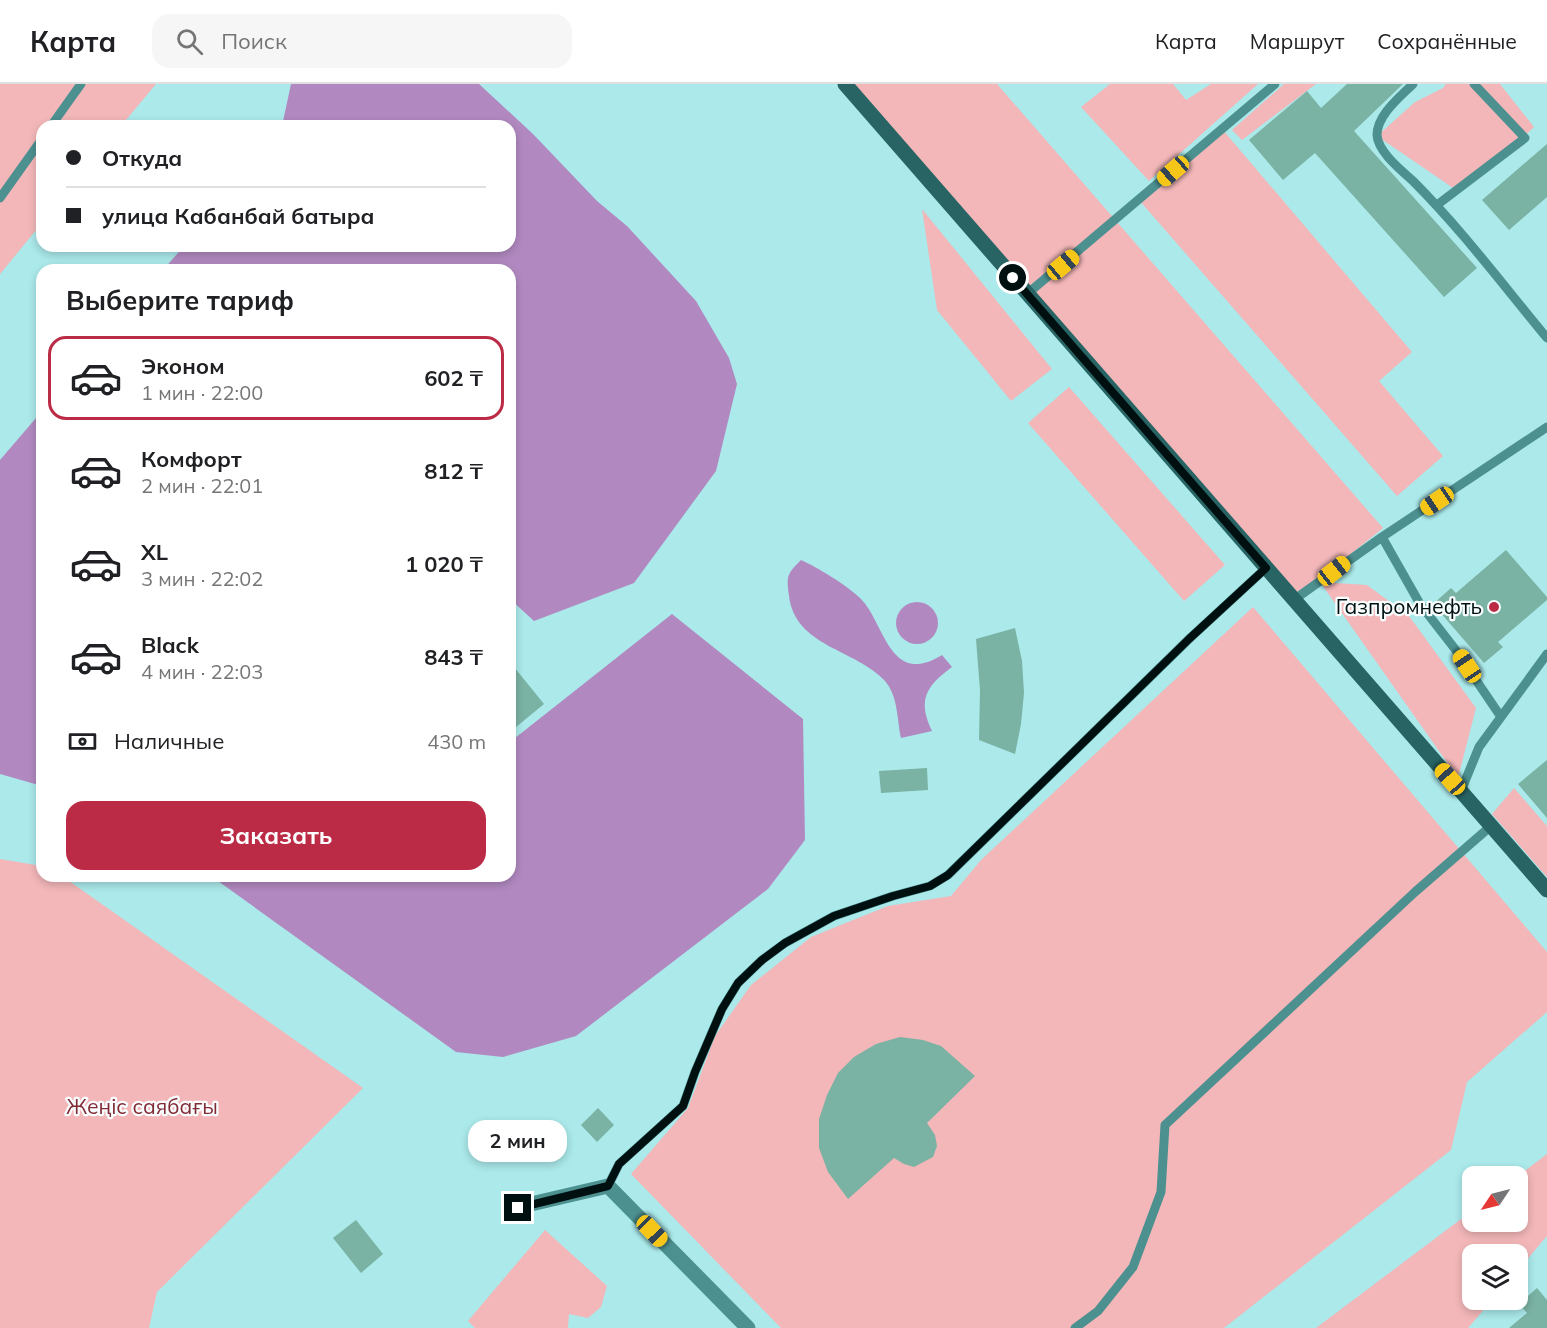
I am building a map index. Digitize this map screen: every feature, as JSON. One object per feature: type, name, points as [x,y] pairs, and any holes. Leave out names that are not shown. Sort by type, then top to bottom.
[{"type":"main road","points":[[845,84],[1547,890]]},
{"type":"street","points":[[518,1208],[608,1186],[748,1328]]},
{"type":"lane","points":[[55,120],[81,84]]},
{"type":"lane","points":[[1027,294],[1275,84]]},
{"type":"lane","points":[[1413,84],[1381,119],[1377,136],[1386,156],[1437,205],[1547,338]]},
{"type":"lane","points":[[1437,205],[1526,138],[1474,84]]},
{"type":"lane","points":[[0,198],[36,147]]},
{"type":"lane","points":[[1294,600],[1382,537],[1547,427]]},
{"type":"lane","points":[[1382,537],[1420,604],[1455,649],[1501,717]]},
{"type":"lane","points":[[608,1186],[619,1164],[683,1106],[722,1009],[738,983],[762,960],[785,943],[834,916],[930,886],[948,875],[1189,639],[1266,568]]},
{"type":"lane","points":[[1461,791],[1479,747],[1547,654]]},
{"type":"lane","points":[[1075,1328],[1098,1311],[1133,1267],[1161,1192],[1165,1125],[1415,892],[1491,826]]},
{"type":"green space","points":[[0,84],[156,84],[126,120],[36,120],[36,230],[0,274]]},
{"type":"green space","points":[[845,84],[997,84],[1383,528],[1295,599]]},
{"type":"green space","points":[[1110,84],[1173,84],[1186,100],[1211,84],[1258,84],[1149,181],[1081,107]]},
{"type":"green space","points":[[1284,84],[1316,84],[1242,140],[1232,130]]},
{"type":"green space","points":[[1446,84],[1500,84],[1534,127],[1485,173],[1456,190],[1377,136],[1415,102],[1443,88]]},
{"type":"green space","points":[[1222,129],[1412,352],[1379,381],[1443,456],[1397,496],[1139,200]]},
{"type":"green space","points":[[922,209],[1052,369],[1011,401],[937,310]]},
{"type":"green space","points":[[1069,387],[1225,565],[1184,601],[1028,423]]},
{"type":"green space","points":[[1320,582],[1367,585],[1409,616],[1476,708],[1458,778]]},
{"type":"green space","points":[[1253,607],[1547,952],[1547,1012],[1467,1082],[1451,1150],[1224,1328],[781,1328],[631,1174],[688,1108],[715,1036],[751,985],[811,937],[888,906],[951,896],[981,860]]},
{"type":"green space","points":[[1514,788],[1547,826],[1547,877],[1492,814]]},
{"type":"green space","name":"Жеңіс саябағы","points":[[0,859],[36,865],[36,882],[71,882],[363,1088],[157,1292],[149,1328],[0,1328]]},
{"type":"green space","points":[[1547,1154],[1547,1236],[1528,1258],[1528,1244],[1462,1244],[1462,1310],[1484,1310],[1468,1328],[1316,1328],[1462,1218],[1462,1232],[1528,1232],[1528,1168]]},
{"type":"green space","points":[[545,1230],[607,1286],[601,1307],[588,1318],[569,1314],[568,1328],[475,1328],[468,1321]]},
{"type":"shaded area","points":[[291,84],[479,84],[533,134],[597,201],[627,226],[696,301],[729,358],[737,384],[716,471],[634,583],[534,621],[516,604],[516,264],[168,264],[179,252],[516,252],[516,120],[283,120]]},
{"type":"shaded area","points":[[36,418],[36,784],[0,774],[0,460]]},
{"type":"shaded area","points":[[801,560],[832,577],[860,598],[899,658],[910,663],[924,663],[942,655],[952,667],[930,687],[927,695],[925,711],[932,731],[901,738],[895,701],[885,681],[859,661],[814,637],[802,626],[794,613],[788,584],[790,572]]},
{"type":"shaded area","points":[[917,602],[932,608],[938,623],[932,638],[917,644],[902,638],[896,623],[902,608]]},
{"type":"shaded area","points":[[672,614],[803,719],[805,840],[768,889],[576,1036],[503,1057],[456,1052],[219,882],[516,882],[516,737]]},
{"type":"building","points":[[1347,84],[1403,84],[1354,131],[1477,268],[1444,297],[1315,153],[1283,180],[1249,140],[1307,91],[1321,108]]},
{"type":"building","points":[[1547,144],[1547,197],[1509,230],[1482,200]]},
{"type":"building","points":[[1506,550],[1547,597],[1547,600],[1498,642],[1503,647],[1484,663],[1433,604],[1451,588],[1456,593]]},
{"type":"building","points":[[1015,628],[1022,661],[1024,693],[1015,754],[979,740],[980,690],[976,639]]},
{"type":"building","points":[[516,669],[544,704],[516,727]]},
{"type":"building","points":[[1547,760],[1547,818],[1518,784]]},
{"type":"building","points":[[927,768],[928,790],[881,793],[879,771]]},
{"type":"building","points":[[900,1037],[923,1040],[941,1046],[975,1076],[927,1123],[935,1135],[937,1146],[933,1157],[914,1167],[894,1158],[848,1199],[828,1172],[819,1148],[819,1119],[838,1073],[854,1057],[876,1044]]},
{"type":"building","points":[[598,1108],[614,1125],[597,1142],[581,1125]]},
{"type":"building","points":[[356,1220],[383,1254],[361,1273],[333,1238]]},
{"type":"building","points":[[1537,1288],[1547,1300],[1547,1328],[1509,1328],[1527,1313],[1524,1310],[1528,1310],[1528,1296]]},
{"type":"place","name":"Газпромнефть","points":[[1494,607]]},
{"type":"route","points":[[518,1208],[608,1186],[619,1164],[683,1106],[722,1009],[738,983],[762,960],[785,943],[834,916],[930,886],[948,875],[964,862],[1189,639],[1266,568],[1013,278]]}]
